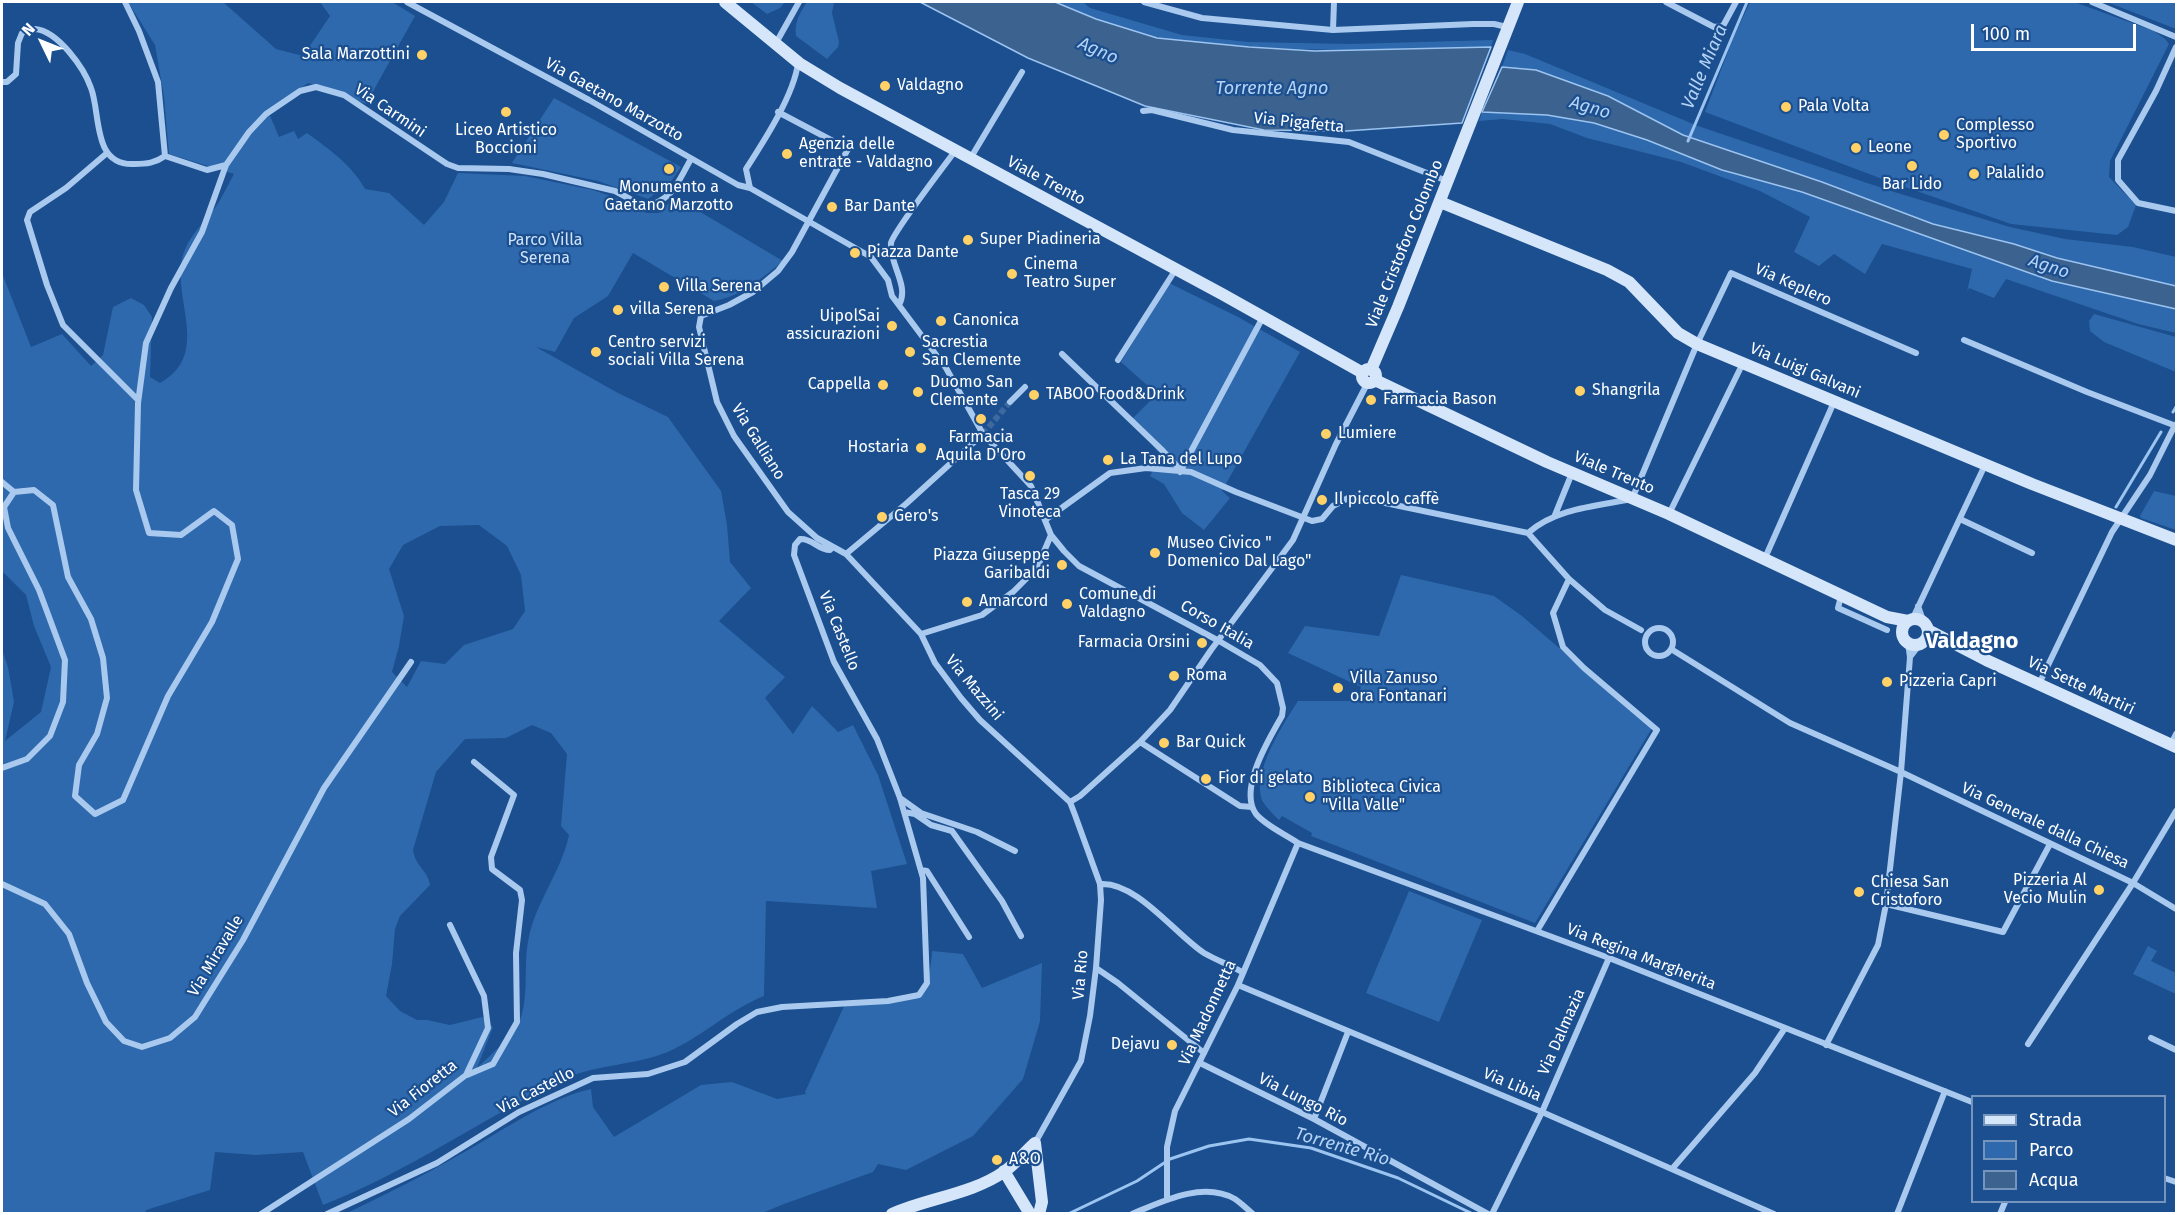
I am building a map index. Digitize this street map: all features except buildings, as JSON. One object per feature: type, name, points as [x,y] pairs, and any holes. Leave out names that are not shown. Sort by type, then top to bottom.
[{"type":"main road","name":"Viale Trento","points":[[725,2],[799,63],[840,88],[1369,376],[1572,473],[1765,558],[1916,632]]},
{"type":"main road","points":[[1507,27],[1518,2]]},
{"type":"main road","name":"Viale Cristoforo Colombo","points":[[1369,376],[1440,202],[1507,27]]},
{"type":"main road","name":"Via Luigi Galvani","points":[[1440,202],[1607,270],[1629,282],[1678,333],[1697,344],[1985,464],[2176,540]]},
{"type":"main road","name":"Via Sette Martiri","points":[[1916,632],[1940,638],[2039,684],[2175,742]]},
{"type":"main road","points":[[892,1214],[913,1205],[958,1193],[1004,1172],[1035,1143]]},
{"type":"main road","points":[[1035,1143],[1042,1202],[1039,1214]]},
{"type":"main road","points":[[1019,1158],[1040,1171]]},
{"type":"main road","points":[[1004,1172],[1030,1214]]},
{"type":"street","points":[[125,2],[139,31],[158,82],[165,156]]},
{"type":"street","name":"Via Gaetano Marzotto","points":[[407,2],[590,100],[738,185],[750,188],[808,221]]},
{"type":"street","points":[[776,44],[799,2]]},
{"type":"street","points":[[1144,2],[1202,18],[1333,30],[1473,24],[1494,24],[1507,27]]},
{"type":"street","points":[[1333,30],[1334,2]]},
{"type":"street","points":[[1666,2],[1714,27],[1723,26],[1737,2]]},
{"type":"street","points":[[2092,2],[2176,37]]},
{"type":"street","points":[[2,82],[12,80],[16,74],[18,43],[22,33],[33,28],[45,31],[61,43],[91,88],[101,142],[107,153],[118,161],[128,164],[150,164],[165,156],[207,170],[226,165]]},
{"type":"street","points":[[2176,47],[2156,91],[2118,160],[2118,180],[2138,203],[2176,211]]},
{"type":"street","points":[[750,188],[746,168],[778,112],[796,76],[799,63]]},
{"type":"street","points":[[970,159],[1022,72]]},
{"type":"street","name":"Via Carmini","points":[[226,165],[249,132],[266,114],[300,91],[316,87],[344,95],[447,164],[458,168],[543,174],[615,191],[645,207],[659,203],[670,194],[691,159]]},
{"type":"street","name":"Via Pigafetta","points":[[1143,111],[1152,110],[1233,130],[1349,142],[1448,181]]},
{"type":"street","points":[[778,112],[848,149],[808,221],[871,256],[888,280],[892,296],[899,305],[904,298],[893,261],[891,240],[955,151]]},
{"type":"street","points":[[107,153],[66,188],[30,212],[27,220],[47,285],[63,325],[138,400]]},
{"type":"street","points":[[2,482],[14,492],[34,490],[53,505],[68,576],[91,619],[104,658],[107,698],[97,734],[79,765],[75,796],[95,814],[123,800],[168,696],[212,622],[238,559],[232,525],[214,511],[181,535],[149,533],[136,490],[138,400],[146,343],[171,288],[202,232],[226,165]]},
{"type":"street","name":"Via Galliano","points":[[808,221],[792,252],[778,271],[753,292],[701,316],[699,327],[717,402],[734,436],[788,513],[817,538],[846,554]]},
{"type":"street","points":[[1118,360],[1176,269]]},
{"type":"street","name":"Via Keplero","points":[[1697,344],[1731,273],[1916,353]]},
{"type":"street","name":"Corso Italia","points":[[899,305],[946,368],[983,434],[1031,486],[1052,535],[1079,566],[1219,641],[1260,665],[1272,676],[1279,690],[1283,708],[1282,716],[1256,766],[1250,791],[1252,807]]},
{"type":"street","points":[[1180,472],[1263,317]]},
{"type":"street","points":[[1964,340],[2176,426],[2151,475],[2107,541],[2039,684]]},
{"type":"street","points":[[1528,533],[1555,515],[1632,499],[1697,344]]},
{"type":"street","points":[[1062,354],[1163,451],[1180,472]]},
{"type":"street","points":[[1669,514],[1743,363]]},
{"type":"street","points":[[1070,802],[1080,796],[1140,742],[1170,710],[1293,540],[1369,376]]},
{"type":"street","points":[[1011,402],[1025,387]]},
{"type":"street","points":[[1765,558],[1834,401]]},
{"type":"street","points":[[846,554],[907,503],[983,434]]},
{"type":"street","points":[[1826,1045],[1878,945],[1886,904],[1910,657],[1916,632],[1918,606],[1985,464]]},
{"type":"street","points":[[1045,520],[1110,473],[1146,468],[1191,472],[1312,521],[1322,519],[1333,506],[1352,496],[1528,533],[1569,579],[1605,610],[1641,630]]},
{"type":"street","points":[[1555,515],[1572,473]]},
{"type":"street","points":[[2,768],[27,759],[50,736],[63,702],[65,660],[39,590],[8,528],[4,507],[14,492]]},
{"type":"street","points":[[1960,519],[2032,553]]},
{"type":"street","points":[[921,634],[982,615],[1012,592],[1037,568],[1052,535]]},
{"type":"street","name":"Via Castello","points":[[327,1214],[437,1163],[519,1112],[593,1078],[648,1074],[685,1062],[757,1012],[782,1007],[888,1000],[919,995],[927,983],[921,870],[900,798],[877,739],[834,662],[794,555],[795,545],[800,539],[806,538],[826,550],[833,547]]},
{"type":"street","name":"Via Mazzini","points":[[846,554],[921,634],[940,672],[980,720],[1070,802]]},
{"type":"street","points":[[1537,930],[1657,730],[1584,668],[1563,647],[1553,612],[1569,579]]},
{"type":"street","points":[[1842,595],[1838,608],[1887,630]]},
{"type":"street","points":[[1910,657],[1916,632],[1918,606]]},
{"type":"street","points":[[1655,629],[1664,629],[1671,635],[1673,645],[1671,649],[1665,654],[1653,654],[1646,644],[1647,635],[1655,629]]},
{"type":"street","name":"Via Generale dalla Chiesa","points":[[1671,649],[1790,723],[1900,772],[2133,883],[2176,909]]},
{"type":"street","name":"Via Miravalle","points":[[2,884],[45,904],[69,934],[87,983],[106,1022],[124,1041],[142,1047],[170,1038],[195,1017],[243,940],[324,788],[411,662]]},
{"type":"street","points":[[1140,742],[1240,806],[1252,807],[1263,820],[1298,843]]},
{"type":"street","points":[[466,1075],[493,1064],[517,1022],[516,953],[522,900],[520,890],[492,869],[491,857],[514,795],[474,762]]},
{"type":"street","points":[[900,798],[921,813],[977,832],[1015,851]]},
{"type":"street","name":"Via Rio","points":[[1035,1143],[1081,1061],[1096,968],[1100,884],[1070,802]]},
{"type":"street","points":[[2028,1044],[2133,883],[2176,811]]},
{"type":"street","points":[[904,812],[915,814],[931,825],[952,831],[1002,901],[1021,936]]},
{"type":"street","name":"Via Regina Margherita","points":[[1298,843],[1537,930],[1971,1102]]},
{"type":"street","name":"Via Madonnetta","points":[[1167,1200],[1167,1147],[1175,1111],[1238,986],[1298,843]]},
{"type":"street","points":[[1886,904],[2002,932],[2050,844]]},
{"type":"street","name":"Via Castello","points":[[921,870],[927,871],[969,937]]},
{"type":"street","points":[[1100,884],[1108,883],[1122,888],[1204,952],[1242,972]]},
{"type":"street","name":"Via Fioretta","points":[[261,1214],[409,1119],[466,1075],[488,1028],[484,996],[450,925]]},
{"type":"street","name":"Via Dalmazia","points":[[1490,1214],[1542,1112],[1609,958]]},
{"type":"street","points":[[1096,968],[1118,983],[1204,1053]]},
{"type":"street","name":"Via Libia","points":[[1238,986],[1542,1112],[1774,1214]]},
{"type":"street","points":[[1672,1169],[1755,1073],[1785,1028]]},
{"type":"street","points":[[1314,1119],[1348,1032]]},
{"type":"street","points":[[2151,1038],[2176,1050]]},
{"type":"street","name":"Via Lungo Rio","points":[[1200,1063],[1314,1119],[1490,1214]]},
{"type":"street","points":[[1897,1214],[1945,1091]]},
{"type":"street","points":[[1132,1214],[1167,1200],[1204,1191],[1234,1198],[1253,1214]]},
{"type":"green space","name":"Parco Villa Serena","points":[[128,2],[223,2],[276,49],[303,56],[330,16],[320,2],[392,2],[415,16],[366,104],[308,83],[268,111],[279,137],[294,131],[298,139],[307,133],[347,165],[365,189],[389,193],[424,225],[444,202],[458,173],[525,176],[593,190],[627,202],[647,213],[659,213],[675,197],[783,261],[743,291],[714,301],[633,253],[608,296],[574,318],[555,352],[536,347],[618,393],[668,417],[721,491],[730,562],[751,588],[719,621],[785,677],[765,698],[793,734],[812,706],[838,732],[853,725],[878,775],[907,864],[871,871],[877,908],[766,901],[764,996],[740,1008],[685,1043],[661,1055],[591,1070],[565,1079],[385,1177],[323,1205],[303,1152],[256,1155],[215,1152],[210,1190],[146,1210],[145,1213],[2,1213],[2,650],[8,667],[14,702],[5,741],[41,712],[51,667],[34,626],[26,595],[2,571],[2,273],[31,347],[62,334],[91,366],[103,355],[113,307],[131,298],[144,305],[152,317],[150,377],[160,383],[176,370],[185,355],[187,338],[181,282],[181,264],[186,247],[219,202],[234,174],[169,154],[164,97],[155,45]],"holes":[[[479,525],[507,546],[521,575],[525,611],[513,629],[464,645],[445,664],[421,661],[407,687],[392,672],[404,616],[389,569],[403,545],[440,526]],[[532,725],[551,733],[567,754],[561,826],[569,835],[560,862],[531,928],[522,1015],[518,1025],[506,1041],[477,1068],[493,1027],[482,1017],[450,1025],[417,1020],[400,1011],[386,996],[395,929],[400,916],[430,885],[413,850],[436,772],[465,739],[506,738]]]},
{"type":"green space","points":[[751,2],[785,2],[780,8],[767,14]]},
{"type":"green space","points":[[807,2],[834,2],[832,13],[839,42],[838,47],[827,59],[796,36],[797,22]]},
{"type":"green space","points":[[1055,2],[1083,2],[1090,8],[1182,35],[1248,42],[1350,44],[1493,40],[1491,47],[1388,50],[1319,50],[1180,41],[1132,32]]},
{"type":"green space","name":"Complesso Sportivo","points":[[1750,2],[2074,2],[2154,31],[2169,44],[2110,161],[2109,177],[2136,205],[2128,227],[2117,235],[2011,224],[1885,180],[1705,112],[1732,41]]},
{"type":"green space","points":[[2107,2],[2176,2],[2176,29]]},
{"type":"green space","points":[[1508,50],[1525,54],[1698,126],[1891,191],[2010,227],[2065,239],[2133,247],[2176,257],[2176,286],[2057,258],[2014,244],[1933,224],[1822,182],[1683,135],[1608,96],[1536,70],[1502,67]]},
{"type":"green space","points":[[554,98],[681,167],[670,183],[648,199],[598,181],[512,163]]},
{"type":"green space","points":[[1482,112],[1547,115],[1594,123],[1647,140],[1723,170],[1802,192],[2052,281],[2176,309],[2176,333],[2138,324],[2006,279],[1994,298],[1969,288],[1967,292],[1972,269],[1882,244],[1865,274],[1834,254],[1819,266],[1794,252],[1810,217],[1760,191],[1681,162],[1587,138],[1550,124],[1503,119],[1479,121]]},
{"type":"green space","points":[[1169,283],[1238,317],[1300,352],[1222,491],[1230,498],[1204,530],[1182,513],[1164,484],[1150,476],[1154,468],[1171,467],[1131,420],[1157,394],[1121,362]]},
{"type":"green space","points":[[2094,314],[2176,337],[2176,372],[2104,342],[2090,331],[2089,321]]},
{"type":"green space","points":[[2154,491],[2176,496],[2176,530],[2141,518]]},
{"type":"green space","points":[[1401,575],[1494,596],[1522,616],[1652,728],[1535,923],[1311,836],[1312,833],[1282,816],[1279,820],[1263,802],[1260,791],[1264,764],[1284,723],[1298,701],[1356,701],[1361,687],[1288,653],[1305,626],[1379,636]]},
{"type":"green space","points":[[1409,891],[1482,920],[1439,1022],[1366,993]]},
{"type":"green space","points":[[2148,946],[2157,951],[2151,961],[2176,973],[2176,994],[2133,974]]},
{"type":"green space","points":[[932,951],[963,954],[982,988],[1042,963],[1040,1021],[1023,1079],[973,1136],[906,1170],[878,1164],[873,1172],[762,1213],[345,1214],[438,1167],[543,1107],[591,1089],[593,1107],[614,1137],[701,1085],[732,1082],[777,1099],[806,1094],[845,1004],[916,995],[928,975]]},
{"type":"water","name":"Torrente Agno","points":[[920,2],[1055,2],[1096,19],[1157,38],[1249,47],[1315,51],[1491,47],[1462,123],[1346,131],[1264,130],[1145,106],[1028,58]]},
{"type":"water","name":"Agno","points":[[1502,67],[1536,70],[1608,96],[1683,135],[1822,182],[1933,224],[2014,244],[2057,258],[2176,286],[2176,309],[2052,281],[1802,192],[1722,170],[1647,140],[1594,123],[1547,115],[1482,112]]},
{"type":"waterway","name":"Valle Miara","points":[[1688,141],[1747,2]]},
{"type":"waterway","points":[[2173,412],[2176,407]]},
{"type":"waterway","points":[[2116,507],[2161,432]]},
{"type":"waterway","name":"Torrente Rio","points":[[1068,1214],[1137,1181],[1170,1159],[1209,1146],[1249,1139],[1311,1148],[1398,1178],[1473,1214]]},
{"type":"tunnel","points":[[983,434],[1010,402]]},
{"type":"place","name":"Sala Marzottini","points":[[422,55]]},
{"type":"place","name":"Valdagno","points":[[885,86]]},
{"type":"place","name":"Pala Volta","points":[[1786,107]]},
{"type":"place","name":"Liceo Artistico Boccioni","points":[[506,112]]},
{"type":"place","name":"Complesso Sportivo","points":[[1944,135]]},
{"type":"place","name":"Leone","points":[[1856,148]]},
{"type":"place","name":"Agenzia delle entrate - Valdagno","points":[[787,154]]},
{"type":"place","name":"Bar Lido","points":[[1912,166]]},
{"type":"place","name":"Monumento a Gaetano Marzotto","points":[[669,169]]},
{"type":"place","name":"Palalido","points":[[1974,174]]},
{"type":"place","name":"Bar Dante","points":[[832,207]]},
{"type":"place","name":"Super Piadineria","points":[[968,240]]},
{"type":"place","name":"Piazza Dante","points":[[855,253]]},
{"type":"place","name":"Cinema Teatro Super","points":[[1012,274]]},
{"type":"place","name":"Villa Serena","points":[[664,287]]},
{"type":"place","name":"villa Serena","points":[[618,310]]},
{"type":"place","name":"Canonica","points":[[941,321]]},
{"type":"place","name":"UipolSai assicurazioni","points":[[892,326]]},
{"type":"place","name":"Centro servizi sociali Villa Serena","points":[[596,352]]},
{"type":"place","name":"Sacrestia San Clemente","points":[[910,352]]},
{"type":"place","name":"Cappella","points":[[883,385]]},
{"type":"place","name":"Shangrila","points":[[1580,391]]},
{"type":"place","name":"Duomo San Clemente","points":[[918,392]]},
{"type":"place","name":"TABOO Food&Drink","points":[[1034,395]]},
{"type":"place","name":"Farmacia Bason","points":[[1371,400]]},
{"type":"place","name":"Farmacia Aquila D'Oro","points":[[981,419]]},
{"type":"place","name":"Lumiere","points":[[1326,434]]},
{"type":"place","name":"Hostaria","points":[[921,448]]},
{"type":"place","name":"La Tana del Lupo","points":[[1108,460]]},
{"type":"place","name":"Tasca 29 Vinoteca","points":[[1030,476]]},
{"type":"place","name":"Il piccolo caffè","points":[[1322,500]]},
{"type":"place","name":"Gero's","points":[[882,517]]},
{"type":"place","name":"Museo Civico \" Domenico Dal Lago\"","points":[[1155,553]]},
{"type":"place","name":"Piazza Giuseppe Garibaldi","points":[[1062,565]]},
{"type":"place","name":"Amarcord","points":[[967,602]]},
{"type":"place","name":"Comune di Valdagno","points":[[1067,604]]},
{"type":"place","name":"Farmacia Orsini","points":[[1202,643]]},
{"type":"place","name":"Roma","points":[[1174,676]]},
{"type":"place","name":"Pizzeria Capri","points":[[1887,682]]},
{"type":"place","name":"Villa Zanuso ora Fontanari","points":[[1338,688]]},
{"type":"place","name":"Bar Quick","points":[[1164,743]]},
{"type":"place","name":"Fior di gelato","points":[[1206,779]]},
{"type":"place","name":"Biblioteca Civica \"Villa Valle\"","points":[[1310,797]]},
{"type":"place","name":"Pizzeria Al Vecio Mulin","points":[[2099,890]]},
{"type":"place","name":"Chiesa San Cristoforo","points":[[1859,892]]},
{"type":"place","name":"Dejavu","points":[[1172,1045]]},
{"type":"place","name":"A&O","points":[[997,1160]]},
{"type":"district","name":"Valdagno","points":[[1972,642]]}]
